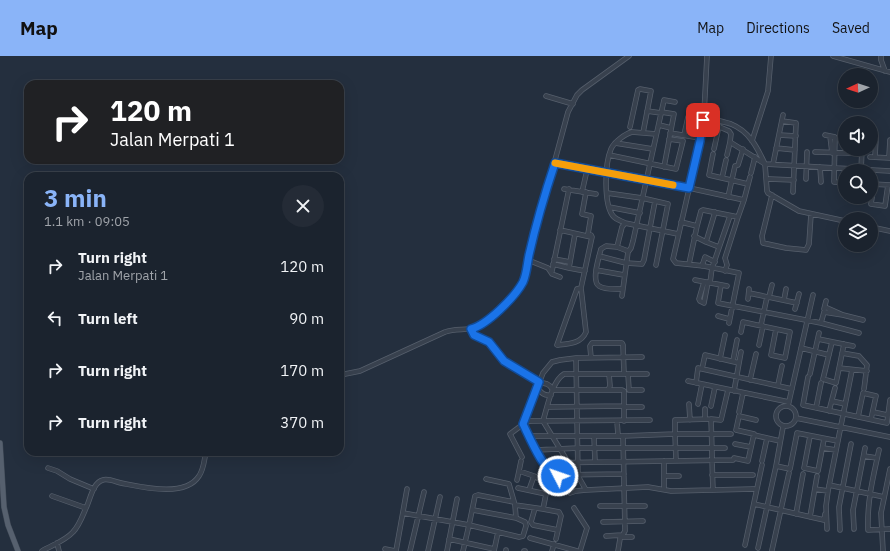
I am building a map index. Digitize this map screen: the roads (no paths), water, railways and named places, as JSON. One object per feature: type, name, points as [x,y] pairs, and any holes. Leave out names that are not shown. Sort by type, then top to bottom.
[{"type":"main road","points":[[0,443],[2,507],[18,551]]},
{"type":"street","points":[[344,374],[360,372],[430,338],[450,330],[471,329],[480,326],[503,307],[523,281],[568,112],[577,95],[582,90],[629,56]]},
{"type":"street","points":[[707,56],[704,114],[710,119],[731,124],[743,130],[757,147],[765,164],[766,191],[799,211],[838,220]]},
{"type":"street","points":[[752,141],[768,91],[771,56]]},
{"type":"street","points":[[833,56],[890,72]]},
{"type":"street","points":[[881,56],[885,71]]},
{"type":"street","points":[[630,127],[638,90],[652,91],[643,133]]},
{"type":"street","points":[[546,96],[573,104]]},
{"type":"street","points":[[622,296],[628,251],[632,245],[640,213],[664,100],[675,102]]},
{"type":"street","points":[[647,111],[674,114],[664,166]]},
{"type":"street","points":[[773,164],[783,115]]},
{"type":"street","points":[[684,135],[688,117]]},
{"type":"street","points":[[718,316],[729,321],[739,273],[676,263],[674,261],[678,234],[703,120],[731,132],[722,178]]},
{"type":"street","points":[[782,121],[796,123],[793,192]]},
{"type":"street","points":[[659,125],[684,135],[700,138]]},
{"type":"street","points":[[714,149],[719,126]]},
{"type":"street","points":[[656,134],[629,133],[615,143],[609,156],[606,193],[607,202],[615,219],[625,223],[637,224],[678,234]]},
{"type":"street","points":[[779,135],[796,136]]},
{"type":"street","points":[[825,135],[835,137],[833,168],[834,182],[838,182]]},
{"type":"street","points":[[609,156],[676,169],[683,141],[669,139]]},
{"type":"street","points":[[872,156],[889,158],[890,140]]},
{"type":"street","points":[[730,142],[765,164],[838,168]]},
{"type":"street","points":[[615,143],[653,149]]},
{"type":"street","points":[[776,148],[795,150]]},
{"type":"street","points":[[728,197],[742,149]]},
{"type":"street","points":[[806,179],[807,152]]},
{"type":"street","points":[[815,152],[838,153]]},
{"type":"street","points":[[713,154],[709,175],[748,184]]},
{"type":"street","points":[[726,271],[725,258],[744,200],[755,157]]},
{"type":"street","points":[[555,163],[607,174],[689,188],[744,200]]},
{"type":"street","points":[[820,167],[821,182]]},
{"type":"street","points":[[587,170],[582,214],[591,216],[588,232],[592,237]]},
{"type":"street","points":[[878,171],[890,171]]},
{"type":"street","points":[[769,179],[794,180]]},
{"type":"street","points":[[878,184],[889,185],[885,206]]},
{"type":"street","points":[[552,271],[566,189],[596,194]]},
{"type":"street","points":[[606,193],[642,198],[668,204],[656,265]]},
{"type":"street","points":[[772,195],[762,236],[763,243],[786,248],[806,250],[809,244],[811,214]]},
{"type":"street","points":[[599,256],[640,265],[643,262],[655,201]]},
{"type":"street","points":[[871,204],[890,207]]},
{"type":"street","points":[[609,207],[640,213]]},
{"type":"street","points":[[688,264],[701,211],[703,210],[738,217]]},
{"type":"street","points":[[706,242],[715,212]]},
{"type":"street","points":[[707,282],[730,216]]},
{"type":"street","points":[[681,222],[697,226]]},
{"type":"street","points":[[617,247],[622,227],[625,223]]},
{"type":"street","points":[[878,228],[890,231]]},
{"type":"street","points":[[560,230],[592,237]]},
{"type":"street","points":[[569,268],[575,234]]},
{"type":"street","points":[[694,236],[719,247]]},
{"type":"street","points":[[581,288],[577,289],[557,345],[579,341],[586,332],[581,288],[592,237]]},
{"type":"street","points":[[622,289],[599,286],[595,278],[596,270],[601,249],[604,247],[617,247],[628,251]]},
{"type":"street","points":[[699,254],[714,262]]},
{"type":"street","points":[[702,266],[705,257]]},
{"type":"street","points":[[554,259],[570,262]]},
{"type":"street","points":[[528,260],[548,268],[552,274],[560,277]]},
{"type":"street","points":[[553,264],[585,271]]},
{"type":"street","points":[[596,270],[624,275]]},
{"type":"street","points":[[695,280],[727,286]]},
{"type":"street","points":[[721,285],[718,303],[807,320],[859,333]]},
{"type":"street","points":[[759,345],[764,312],[772,285]]},
{"type":"street","points":[[784,300],[786,289]]},
{"type":"street","points":[[748,299],[749,291],[768,297],[797,303]]},
{"type":"street","points":[[796,309],[799,294]]},
{"type":"street","points":[[575,295],[582,297]]},
{"type":"street","points":[[788,404],[813,295]]},
{"type":"street","points":[[821,323],[826,301]]},
{"type":"street","points":[[824,309],[863,320]]},
{"type":"street","points":[[741,332],[743,322],[762,325],[790,332],[785,358],[771,355],[776,329]]},
{"type":"street","points":[[471,329],[474,335],[489,342],[504,361],[539,382],[549,384],[552,390]]},
{"type":"street","points":[[819,333],[803,405],[886,422],[890,400]]},
{"type":"street","points":[[720,358],[725,335]]},
{"type":"street","points":[[818,339],[853,346]]},
{"type":"street","points":[[733,361],[738,340]]},
{"type":"street","points":[[832,342],[823,379],[836,383],[844,344]]},
{"type":"street","points":[[591,358],[590,346],[592,343],[622,343],[623,358],[629,390],[642,390]]},
{"type":"street","points":[[801,348],[829,355]]},
{"type":"street","points":[[734,391],[741,352]]},
{"type":"street","points":[[842,353],[859,356],[867,365],[864,389]]},
{"type":"street","points":[[750,380],[756,354]]},
{"type":"street","points":[[702,369],[705,355],[739,363]]},
{"type":"street","points":[[624,474],[578,476],[555,475],[549,471],[536,450],[523,424],[538,388],[542,373],[552,362],[576,358],[642,357]]},
{"type":"street","points":[[576,358],[578,476],[586,490]]},
{"type":"street","points":[[778,385],[782,366]]},
{"type":"street","points":[[696,383],[698,368],[792,389]]},
{"type":"street","points":[[839,368],[867,371]]},
{"type":"street","points":[[754,504],[824,520],[829,485],[852,370]]},
{"type":"street","points":[[608,390],[610,386],[609,374]]},
{"type":"street","points":[[568,462],[561,448],[543,421],[552,390],[563,375],[647,374]]},
{"type":"street","points":[[688,381],[788,404],[794,410],[796,418],[791,425],[783,427]]},
{"type":"street","points":[[816,408],[821,383]]},
{"type":"street","points":[[698,404],[702,384]]},
{"type":"street","points":[[711,406],[715,387]]},
{"type":"street","points":[[538,388],[542,394],[546,396],[551,395]]},
{"type":"street","points":[[830,411],[835,388]]},
{"type":"street","points":[[552,390],[624,390],[624,421]]},
{"type":"street","points":[[676,461],[675,420],[721,420],[728,390]]},
{"type":"street","points":[[739,412],[743,393]]},
{"type":"street","points":[[858,417],[863,394],[876,396],[870,419]]},
{"type":"street","points":[[832,401],[845,404]]},
{"type":"street","points":[[689,404],[690,420]]},
{"type":"street","points":[[783,427],[776,421],[776,414],[780,407],[788,404]]},
{"type":"street","points":[[547,407],[642,407]]},
{"type":"street","points":[[705,408],[705,419]]},
{"type":"street","points":[[873,412],[888,415]]},
{"type":"street","points":[[756,420],[739,416],[736,430],[780,441]]},
{"type":"street","points":[[796,418],[890,437]]},
{"type":"street","points":[[711,419],[713,490]]},
{"type":"street","points":[[517,480],[522,459],[510,434],[523,424],[528,422],[543,421],[650,420]]},
{"type":"street","points":[[617,421],[618,435]]},
{"type":"street","points":[[758,548],[783,427]]},
{"type":"street","points":[[776,466],[790,469],[797,433],[838,441]]},
{"type":"street","points":[[529,436],[731,434]]},
{"type":"street","points":[[544,463],[712,461],[734,459],[748,461],[754,435]]},
{"type":"street","points":[[594,436],[595,462]]},
{"type":"street","points":[[618,551],[621,536],[625,531],[623,436]]},
{"type":"street","points":[[810,436],[804,468],[818,471],[824,439]]},
{"type":"street","points":[[745,545],[767,438]]},
{"type":"street","points":[[735,444],[751,447]]},
{"type":"street","points":[[840,530],[839,507],[851,444]]},
{"type":"street","points":[[536,450],[561,448],[725,448]]},
{"type":"street","points":[[822,448],[836,450]]},
{"type":"street","points":[[854,530],[853,510],[865,448]]},
{"type":"street","points":[[879,450],[869,494],[867,511],[868,530],[890,529]]},
{"type":"street","points":[[42,551],[73,532],[98,483],[105,479],[157,489],[187,486],[199,476],[205,456]]},
{"type":"street","points":[[864,456],[877,458]]},
{"type":"street","points":[[664,461],[664,489]]},
{"type":"street","points":[[48,468],[94,489]]},
{"type":"street","points":[[883,551],[881,512],[890,469]]},
{"type":"street","points":[[519,471],[534,476],[548,484],[543,509]]},
{"type":"street","points":[[772,550],[789,473]]},
{"type":"street","points":[[796,514],[803,474]]},
{"type":"street","points":[[712,476],[753,475]]},
{"type":"street","points":[[529,490],[534,476]]},
{"type":"street","points":[[664,476],[679,476]]},
{"type":"street","points":[[810,517],[817,476]]},
{"type":"street","points":[[486,479],[509,484],[516,518]]},
{"type":"street","points":[[829,485],[884,497]]},
{"type":"street","points":[[570,493],[586,490],[648,487],[671,491],[754,489]]},
{"type":"street","points":[[518,488],[546,494]]},
{"type":"street","points":[[385,549],[395,551],[407,489]]},
{"type":"street","points":[[815,489],[828,491]]},
{"type":"street","points":[[410,551],[424,492]]},
{"type":"street","points":[[464,551],[474,498],[478,495],[534,508],[559,512],[561,516],[556,539]]},
{"type":"street","points":[[52,496],[86,508]]},
{"type":"street","points":[[428,551],[440,496]]},
{"type":"street","points":[[447,551],[457,499]]},
{"type":"street","points":[[600,506],[644,506]]},
{"type":"street","points":[[826,506],[827,529]]},
{"type":"street","points":[[534,508],[531,522],[533,525],[558,530]]},
{"type":"street","points":[[574,508],[587,528],[580,551]]},
{"type":"street","points":[[403,513],[523,536],[526,526],[525,522],[516,518],[472,510]]},
{"type":"street","points":[[603,522],[643,521]]},
{"type":"street","points":[[449,539],[494,550],[498,532]]},
{"type":"street","points":[[606,536],[632,537]]},
{"type":"street","points":[[530,538],[577,551]]},
{"type":"street","points":[[56,543],[59,551]]},
{"type":"street","points":[[552,551],[554,544]]}]
